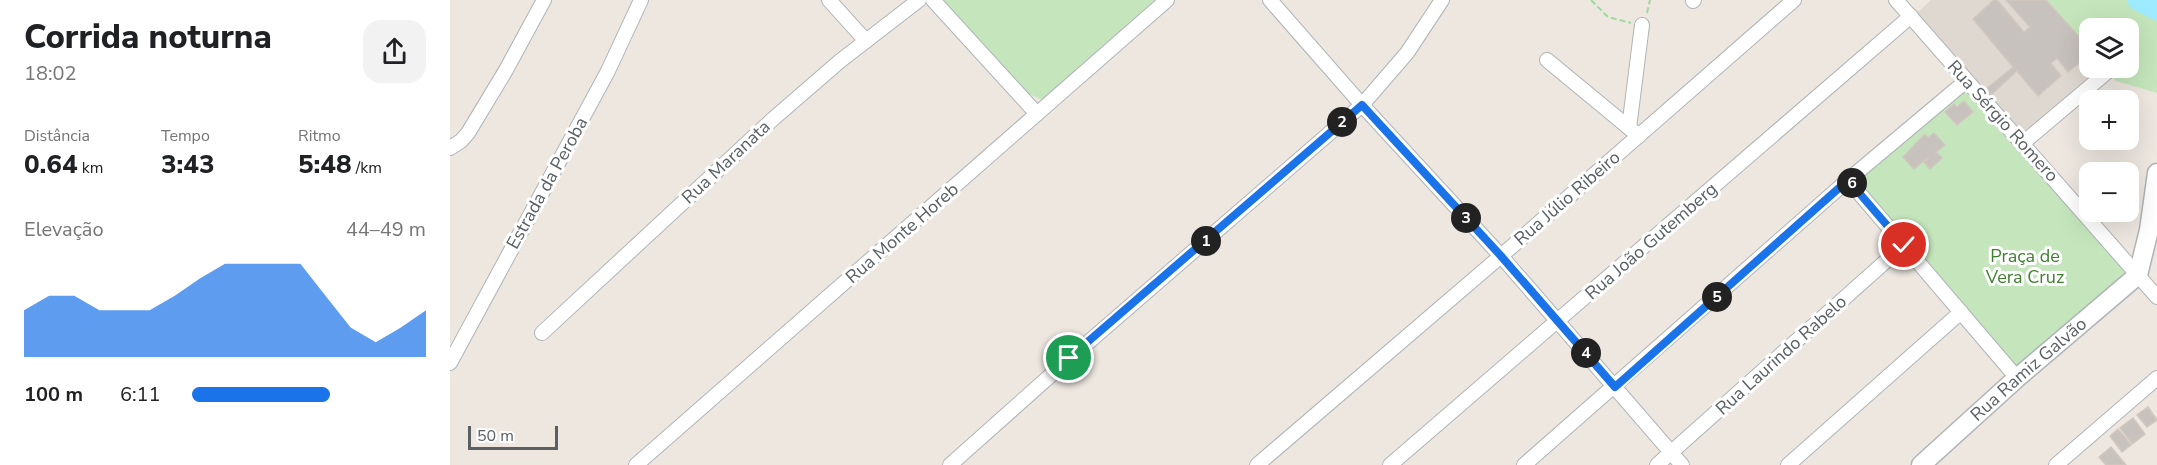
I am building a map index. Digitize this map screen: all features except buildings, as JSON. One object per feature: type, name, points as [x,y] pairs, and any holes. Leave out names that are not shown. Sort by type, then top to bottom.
[{"type":"street","points":[[450,148],[468,133],[544,0]]},
{"type":"street","name":"Estrada da Peroba","points":[[450,363],[608,70],[641,0]]},
{"type":"street","points":[[829,0],[866,41]]},
{"type":"street","name":"Rua Maranata","points":[[542,333],[773,119],[918,0]]},
{"type":"street","points":[[933,0],[1037,114]]},
{"type":"street","name":"Rua Monte Horeb","points":[[642,463],[1167,0]]},
{"type":"street","points":[[1270,0],[1362,105],[1501,256],[1682,465]]},
{"type":"street","points":[[950,465],[1069,358],[1362,105],[1407,53],[1442,0]]},
{"type":"street","name":"Rua Júlio Ribeiro","points":[[1257,465],[1501,256],[1634,132],[1794,0]]},
{"type":"street","name":"Rua Sérgio Romero","points":[[1896,0],[2157,297]]},
{"type":"street","name":"Rua João Gutemberg","points":[[1390,465],[1911,16]]},
{"type":"street","points":[[1634,132],[1642,25]]},
{"type":"street","points":[[1547,60],[1634,132]]},
{"type":"street","points":[[2023,143],[2100,78]]},
{"type":"street","points":[[1524,465],[1848,180],[1966,81]]},
{"type":"street","points":[[2138,274],[2149,230],[2157,173]]},
{"type":"street","points":[[1848,180],[2017,378]]},
{"type":"street","name":"Rua Laurindo Rabelo","points":[[1657,465],[1904,245]]},
{"type":"street","name":"Rua Ramiz Galvão","points":[[1921,465],[2017,378],[2138,274]]},
{"type":"street","points":[[1788,465],[1961,312]]},
{"type":"street","points":[[2056,465],[2157,378]]},
{"type":"path","points":[[1590,0],[1608,17],[1642,25],[1650,0]]},
{"type":"shaded area","points":[[1931,0],[2052,0],[2079,27],[2079,78],[2090,78],[2022,135],[1917,13]]},
{"type":"green space","points":[[942,0],[1156,0],[1046,99],[1040,99],[1023,91]]},
{"type":"green space","points":[[2047,0],[2157,0],[2157,93],[2113,78],[2139,78],[2139,18],[2079,18],[2079,38]]},
{"type":"green space","name":"Praça de Vera Cruz","points":[[1966,81],[2079,208],[2079,222],[2091,222],[2138,275],[2017,378],[1848,180]]},
{"type":"waterway","points":[[2138,0],[2157,10]]},
{"type":"route","points":[[1069,358],[1362,105],[1501,256],[1615,387],[1848,180],[1904,245]]}]
